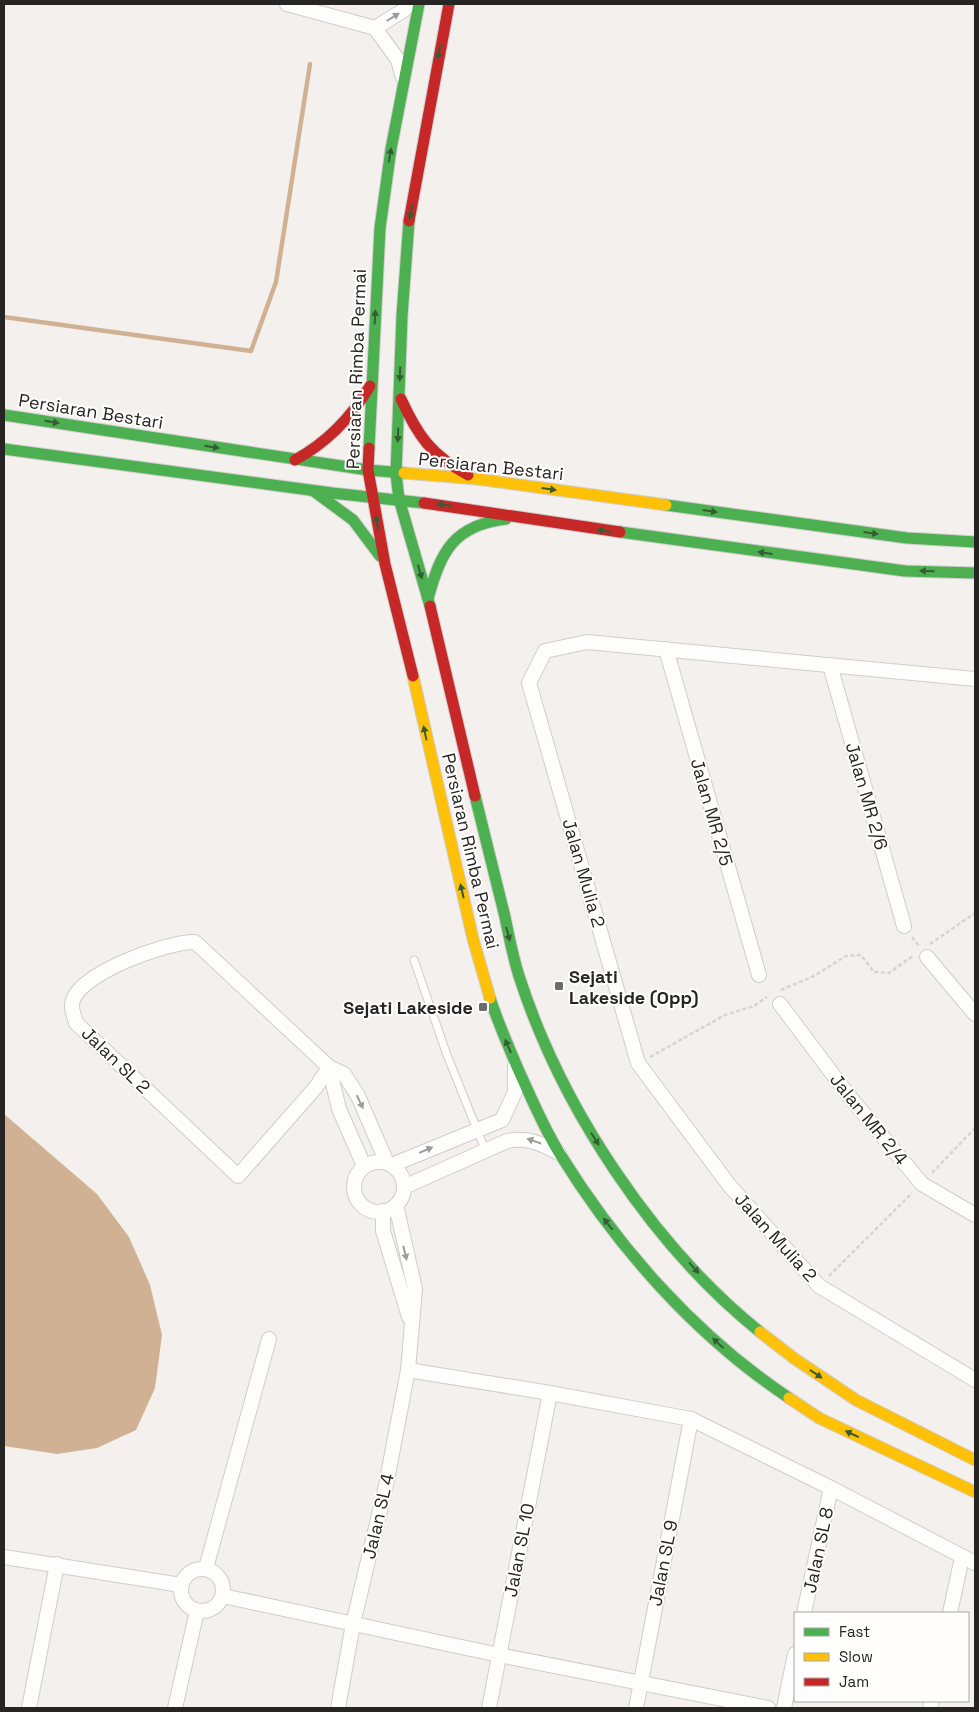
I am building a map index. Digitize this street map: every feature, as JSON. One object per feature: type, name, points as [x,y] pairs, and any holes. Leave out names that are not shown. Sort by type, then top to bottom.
[{"type":"main road","name":"Persiaran Rimba Permai","points":[[419,4],[380,228],[368,470],[385,564],[401,622],[473,939],[497,1021],[515,1063],[559,1153],[596,1207],[635,1258],[678,1305],[723,1348],[774,1388],[819,1418],[975,1492]]},
{"type":"main road","name":"Persiaran Rimba Permai","points":[[449,4],[408,229],[396,474],[399,498],[428,600],[519,976],[547,1046],[580,1116],[620,1179],[663,1234],[710,1286],[746,1320],[795,1359],[856,1400],[926,1437],[975,1460]]},
{"type":"main road","points":[[295,460],[323,443],[362,401],[372,383]]},
{"type":"main road","points":[[400,396],[413,425],[427,448],[444,463],[477,479]]},
{"type":"main road","name":"Persiaran Bestari","points":[[4,415],[396,474],[477,479],[907,538],[975,542]]},
{"type":"main road","points":[[4,449],[312,491],[399,498],[777,555],[905,571],[975,573]]},
{"type":"main road","points":[[312,491],[353,520],[374,546],[385,564]]},
{"type":"main road","points":[[428,600],[440,560],[464,531],[478,524],[522,516]]},
{"type":"main road","points":[[856,1400],[975,1449]]},
{"type":"main road","points":[[880,1446],[975,1481]]},
{"type":"street","points":[[287,4],[375,28],[398,60],[404,82]]},
{"type":"street","points":[[375,28],[404,10],[409,4]]},
{"type":"street","name":"Jalan Mulia 2","points":[[975,680],[586,642],[545,651],[529,683],[638,1063],[729,1185],[819,1286],[975,1380]]},
{"type":"street","name":"Jalan MR 2/5","points":[[666,649],[759,975]]},
{"type":"street","name":"Jalan MR 2/6","points":[[830,665],[904,926]]},
{"type":"street","name":"Jalan SL 2","points":[[329,1067],[316,1087],[238,1176],[76,1023],[72,1004],[79,989],[104,970],[176,943],[195,942],[329,1067],[344,1074],[358,1096],[389,1164]]},
{"type":"street","points":[[928,950],[975,1014]]},
{"type":"street","name":"Jalan MR 2/4","points":[[780,1004],[850,1096],[922,1184],[975,1215]]},
{"type":"street","points":[[389,1164],[400,1174],[404,1187],[400,1200],[396,1205],[383,1211],[376,1212],[364,1207],[356,1196],[354,1183],[359,1171],[364,1166],[375,1162],[389,1164],[502,1120],[515,1092],[515,1063]]},
{"type":"street","points":[[329,1067],[339,1109],[364,1166]]},
{"type":"street","points":[[404,1187],[507,1141],[520,1138],[538,1142],[559,1153]]},
{"type":"street","name":"Jalan SL 4","points":[[338,1708],[353,1624],[386,1485],[408,1370],[415,1289],[396,1205]]},
{"type":"street","name":"Jalan SL 4","points":[[383,1211],[382,1231],[411,1322]]},
{"type":"street","points":[[206,1568],[269,1339]]},
{"type":"street","points":[[408,1370],[550,1393],[691,1419],[831,1488],[975,1563]]},
{"type":"street","name":"Jalan SL 10","points":[[489,1708],[550,1393]]},
{"type":"street","name":"Jalan SL 9","points":[[636,1708],[691,1419]]},
{"type":"street","name":"Jalan SL 8","points":[[804,1612],[831,1488]]},
{"type":"street","points":[[950,1612],[962,1557]]},
{"type":"street","points":[[4,1558],[57,1564],[181,1584]]},
{"type":"street","points":[[29,1708],[57,1564]]},
{"type":"street","points":[[199,1568],[206,1568],[218,1575],[224,1589],[223,1596],[216,1606],[210,1610],[197,1611],[185,1604],[180,1591],[181,1584],[188,1574],[199,1568]]},
{"type":"street","points":[[223,1596],[499,1655],[768,1708]]},
{"type":"street","points":[[175,1708],[197,1611]]},
{"type":"street","points":[[784,1708],[794,1659]]},
{"type":"lane","points":[[414,960],[447,1055],[486,1152]]},
{"type":"path","points":[[928,950],[975,913]]},
{"type":"path","points":[[819,1286],[922,1184],[975,1128]]},
{"type":"shaded area","points":[[4,1114],[97,1194],[129,1237],[150,1285],[162,1335],[155,1388],[136,1430],[97,1448],[57,1454],[4,1446]]},
{"type":"waterway","points":[[4,317],[251,351],[276,282],[310,64]]},
{"type":"traffic: fast","points":[[369,448],[380,228],[391,149],[419,4]]},
{"type":"traffic: fast","points":[[409,221],[402,316],[396,474],[399,499],[430,606]]},
{"type":"traffic: fast","points":[[4,415],[368,470],[404,473]]},
{"type":"traffic: fast","points":[[4,449],[332,493],[424,503]]},
{"type":"traffic: fast","points":[[315,492],[353,520],[380,556]]},
{"type":"traffic: fast","points":[[666,505],[907,538],[975,542]]},
{"type":"traffic: fast","points":[[428,599],[438,568],[452,544],[474,527],[506,519]]},
{"type":"traffic: fast","points":[[620,532],[905,571],[975,573]]},
{"type":"traffic: fast","points":[[475,796],[519,976],[537,1025],[559,1075],[585,1124],[615,1171],[683,1259],[760,1332]]},
{"type":"traffic: fast","points":[[490,998],[518,1069],[548,1133],[607,1223],[661,1288],[691,1318],[755,1374],[789,1398]]},
{"type":"traffic: slow","points":[[404,473],[477,479],[666,505]]},
{"type":"traffic: slow","points":[[413,676],[473,939],[490,998]]},
{"type":"traffic: slow","points":[[760,1332],[795,1359],[856,1400],[975,1460]]},
{"type":"traffic: slow","points":[[789,1398],[819,1418],[975,1492]]},
{"type":"traffic: jam","points":[[409,221],[449,4]]},
{"type":"traffic: jam","points":[[295,460],[318,445],[338,428],[355,409],[370,386]]},
{"type":"traffic: jam","points":[[401,399],[413,424],[427,443],[444,460],[468,475]]},
{"type":"traffic: jam","points":[[369,448],[368,470],[385,564],[413,676]]},
{"type":"traffic: jam","points":[[424,503],[620,532]]},
{"type":"traffic: jam","points":[[430,606],[475,796]]},
{"type":"place","name":"Sejati Lakeside (Opp)","points":[[559,986]]},
{"type":"place","name":"Sejati Lakeside","points":[[483,1007]]}]
